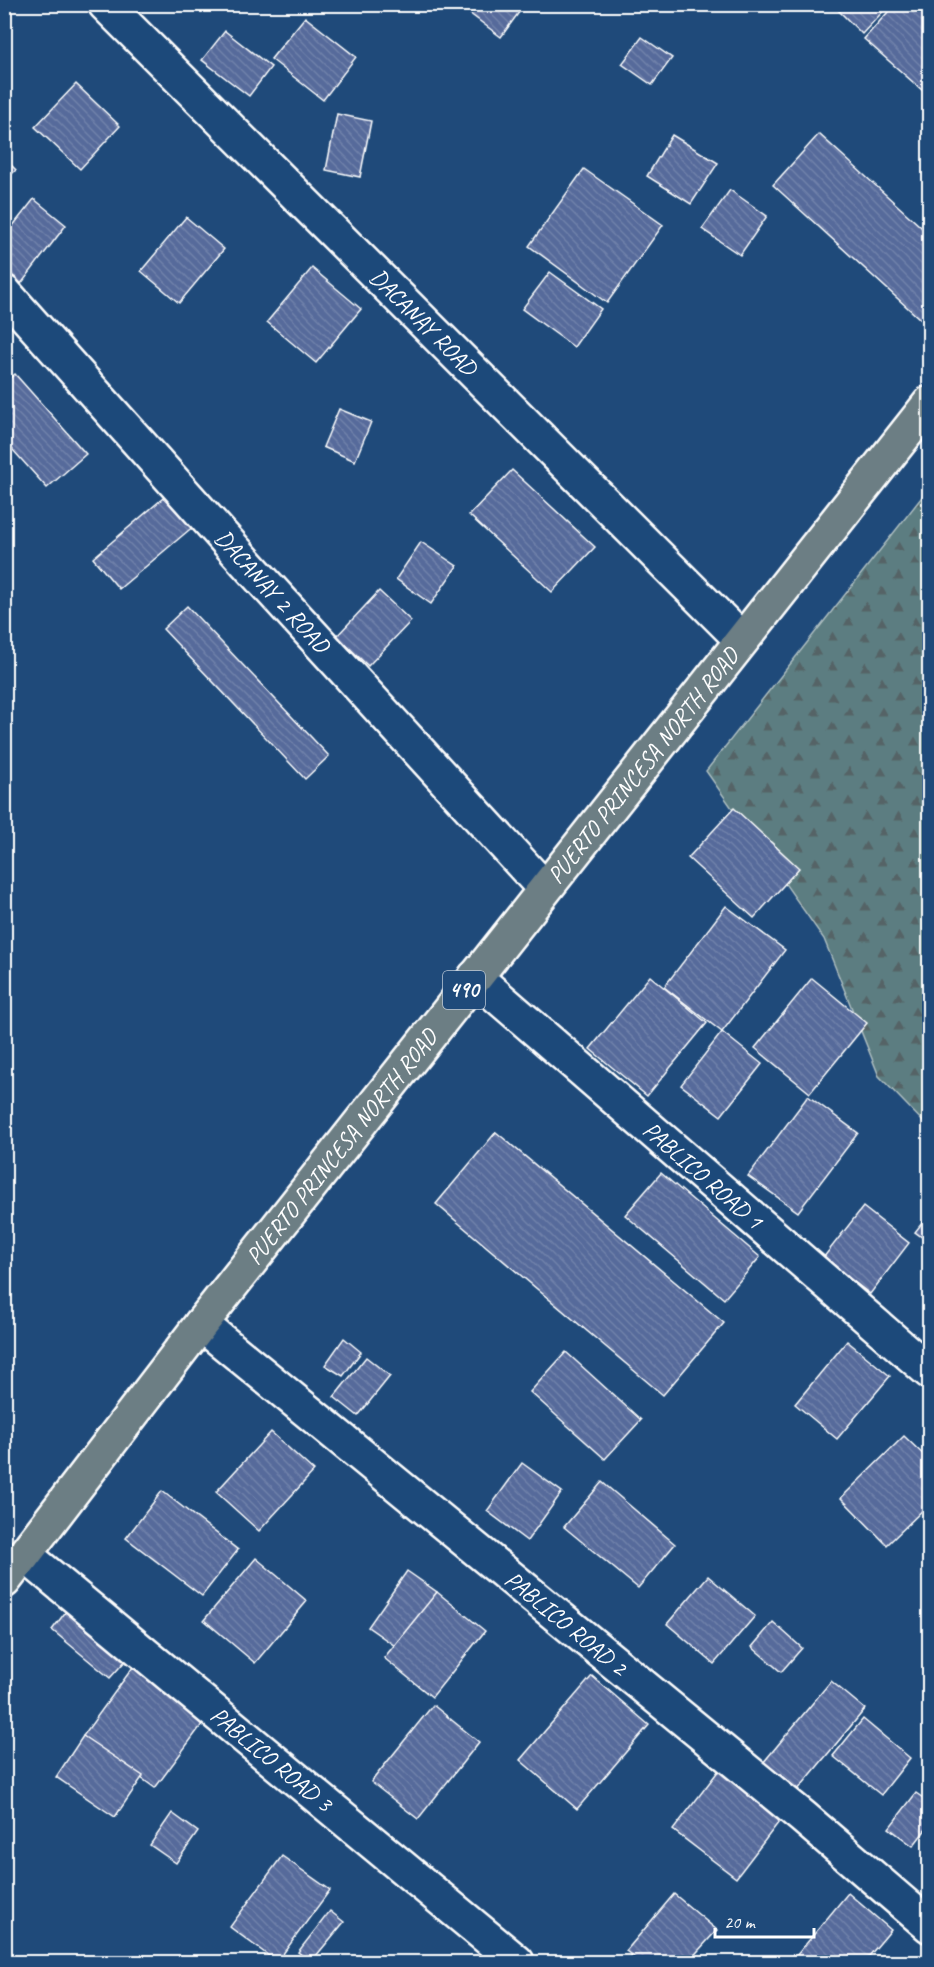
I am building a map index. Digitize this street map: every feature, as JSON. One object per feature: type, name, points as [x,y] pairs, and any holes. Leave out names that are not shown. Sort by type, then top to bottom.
[{"type":"main road","name":"PUERTO PRINCESA NORTH ROAD","points":[[4,1581],[201,1324],[930,403]]},
{"type":"street","name":"DACANAY ROAD","points":[[105,4],[741,639]]},
{"type":"street","name":"DACANAY 2 ROAD","points":[[4,292],[252,569],[544,888]]},
{"type":"street","name":"PABLICO ROAD 1","points":[[475,977],[930,1372]]},
{"type":"street","name":"PABLICO ROAD 2","points":[[201,1324],[803,1817],[930,1926]]},
{"type":"street","name":"PABLICO ROAD 3","points":[[25,1554],[517,1962]]},
{"type":"green space","points":[[929,488],[929,1128],[879,1076],[824,939],[706,771]]},
{"type":"building","points":[[457,4],[525,4],[501,37]]},
{"type":"building","points":[[832,4],[890,4],[862,34]]},
{"type":"building","points":[[895,4],[930,4],[930,97],[864,39]]},
{"type":"building","points":[[305,17],[356,57],[323,100],[271,59]]},
{"type":"building","points":[[225,31],[271,67],[249,96],[202,60]]},
{"type":"building","points":[[642,37],[672,58],[652,85],[622,64]]},
{"type":"building","points":[[76,84],[120,126],[80,169],[35,127]]},
{"type":"building","points":[[337,114],[371,121],[360,177],[326,170]]},
{"type":"building","points":[[819,134],[930,235],[930,328],[773,185]]},
{"type":"building","points":[[672,135],[718,163],[691,204],[647,176]]},
{"type":"building","points":[[4,158],[16,170],[4,181]]},
{"type":"building","points":[[584,169],[663,225],[607,303],[529,246]]},
{"type":"building","points":[[730,190],[767,216],[740,255],[702,229]]},
{"type":"building","points":[[34,199],[66,225],[21,284],[4,271],[4,237]]},
{"type":"building","points":[[186,217],[224,249],[179,303],[141,271]]},
{"type":"building","points":[[312,268],[361,309],[316,363],[267,322]]},
{"type":"building","points":[[550,272],[601,309],[574,347],[522,309]]},
{"type":"building","points":[[15,374],[86,454],[47,488],[4,440],[4,383]]},
{"type":"building","points":[[339,409],[371,422],[355,461],[323,447]]},
{"type":"building","points":[[512,470],[595,547],[552,592],[469,515]]},
{"type":"building","points":[[169,493],[195,525],[119,589],[93,558]]},
{"type":"building","points":[[421,542],[457,566],[431,604],[396,579]]},
{"type":"building","points":[[379,591],[411,621],[368,666],[337,636]]},
{"type":"building","points":[[187,606],[329,756],[305,779],[163,629]]},
{"type":"building","points":[[734,808],[799,868],[754,918],[688,858]]},
{"type":"building","points":[[726,906],[785,950],[722,1032],[664,987]]},
{"type":"building","points":[[650,976],[707,1023],[647,1096],[590,1049]]},
{"type":"building","points":[[812,978],[867,1023],[810,1093],[755,1048]]},
{"type":"building","points":[[722,1032],[762,1064],[721,1116],[681,1085]]},
{"type":"building","points":[[808,1096],[858,1133],[798,1212],[748,1176]]},
{"type":"building","points":[[496,1132],[724,1323],[663,1395],[436,1204]]},
{"type":"building","points":[[661,1173],[760,1257],[724,1299],[625,1215]]},
{"type":"building","points":[[863,1207],[909,1243],[870,1294],[823,1258]]},
{"type":"building","points":[[930,1213],[930,1243],[915,1232]]},
{"type":"building","points":[[344,1338],[361,1352],[343,1376],[325,1365]]},
{"type":"building","points":[[847,1341],[890,1376],[837,1439],[795,1404]]},
{"type":"building","points":[[566,1352],[641,1420],[605,1459],[530,1392]]},
{"type":"building","points":[[366,1357],[390,1376],[358,1416],[334,1397]]},
{"type":"building","points":[[271,1432],[314,1471],[259,1531],[216,1492]]},
{"type":"building","points":[[904,1436],[930,1461],[930,1503],[887,1545],[841,1498]]},
{"type":"building","points":[[522,1463],[562,1492],[527,1541],[487,1511]]},
{"type":"building","points":[[602,1482],[675,1544],[638,1588],[564,1527]]},
{"type":"building","points":[[162,1491],[238,1550],[202,1596],[126,1538]]},
{"type":"building","points":[[256,1558],[307,1601],[255,1663],[204,1620]]},
{"type":"building","points":[[407,1571],[437,1592],[398,1648],[368,1627]]},
{"type":"building","points":[[708,1576],[755,1616],[714,1664],[667,1624]]},
{"type":"building","points":[[437,1592],[485,1631],[432,1697],[384,1658]]},
{"type":"building","points":[[67,1610],[127,1659],[110,1678],[52,1630]]},
{"type":"building","points":[[773,1622],[802,1648],[781,1672],[752,1647]]},
{"type":"building","points":[[133,1667],[206,1719],[155,1788],[83,1736]]},
{"type":"building","points":[[592,1676],[649,1725],[577,1809],[520,1760]]},
{"type":"building","points":[[831,1681],[865,1709],[797,1791],[763,1763]]},
{"type":"building","points":[[433,1705],[479,1742],[418,1819],[371,1782]]},
{"type":"building","points":[[863,1719],[910,1758],[881,1795],[833,1756]]},
{"type":"building","points":[[83,1736],[143,1776],[115,1817],[56,1777]]},
{"type":"building","points":[[719,1770],[782,1818],[736,1878],[673,1830]]},
{"type":"building","points":[[916,1793],[930,1803],[930,1824],[913,1846],[889,1828]]},
{"type":"building","points":[[172,1813],[198,1832],[176,1863],[150,1845]]},
{"type":"building","points":[[282,1856],[330,1890],[277,1962],[230,1927]]},
{"type":"building","points":[[848,1893],[891,1930],[864,1962],[804,1962],[796,1956]]},
{"type":"building","points":[[674,1894],[717,1930],[688,1962],[640,1962],[626,1951]]},
{"type":"building","points":[[330,1911],[344,1922],[311,1962],[298,1952]]}]
